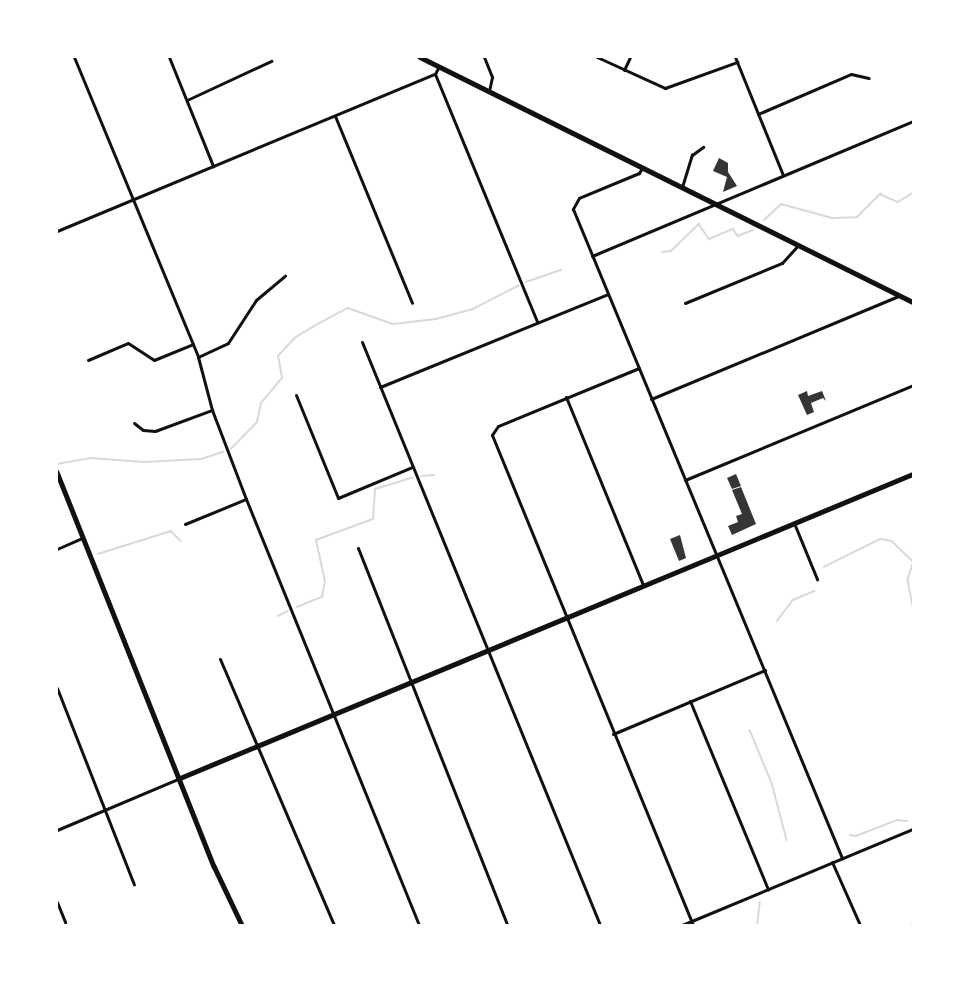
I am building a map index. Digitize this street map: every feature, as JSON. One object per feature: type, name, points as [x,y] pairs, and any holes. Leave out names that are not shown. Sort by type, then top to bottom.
[{"type":"street","points":[[74,57],[193,344],[212,410],[246,499],[336,715],[419,925]]},
{"type":"street","points":[[169,57],[213,166]]},
{"type":"street","points":[[420,57],[913,302]]},
{"type":"street","points":[[484,57],[492,77],[489,91]]},
{"type":"street","points":[[597,57],[660,87],[671,88],[737,62]]},
{"type":"street","points":[[624,70],[630,57]]},
{"type":"street","points":[[735,57],[783,175]]},
{"type":"street","points":[[187,100],[271,61]]},
{"type":"street","points":[[57,231],[435,74],[439,66]]},
{"type":"street","points":[[435,74],[537,322]]},
{"type":"street","points":[[758,114],[852,74],[869,78]]},
{"type":"street","points":[[335,115],[412,303]]},
{"type":"street","points":[[592,256],[913,121]]},
{"type":"street","points":[[682,187],[692,155],[703,147]]},
{"type":"street","points":[[642,168],[639,173],[573,204],[592,256],[842,858]]},
{"type":"street","points":[[685,303],[782,263],[798,245]]},
{"type":"street","points":[[198,357],[228,343],[256,300],[285,276]]},
{"type":"street","points":[[380,387],[608,294]]},
{"type":"street","points":[[651,399],[900,295]]},
{"type":"street","points":[[362,342],[486,651],[600,925]]},
{"type":"street","points":[[88,360],[128,344],[154,360],[193,344]]},
{"type":"street","points":[[639,368],[492,430],[493,440],[565,618],[692,923]]},
{"type":"street","points":[[685,480],[913,385]]},
{"type":"street","points":[[296,395],[338,498],[412,466]]},
{"type":"street","points":[[566,397],[643,585]]},
{"type":"street","points":[[134,423],[143,430],[155,431],[212,410]]},
{"type":"street","points":[[57,830],[913,474]]},
{"type":"street","points":[[58,475],[242,925]]},
{"type":"street","points":[[185,524],[246,499]]},
{"type":"street","points":[[794,523],[817,579]]},
{"type":"street","points":[[57,549],[82,538]]},
{"type":"street","points":[[358,548],[507,925]]},
{"type":"street","points":[[220,659],[255,747],[334,925]]},
{"type":"street","points":[[613,734],[765,670]]},
{"type":"street","points":[[57,688],[134,884]]},
{"type":"street","points":[[690,701],[768,889]]},
{"type":"street","points":[[682,925],[692,923],[913,829]]},
{"type":"street","points":[[832,862],[860,925]]},
{"type":"street","points":[[57,902],[65,922]]},
{"type":"building","points":[[719,158],[728,163],[728,172],[737,186],[723,192],[727,177],[713,171]]},
{"type":"building","points":[[807,391],[808,396],[822,391],[826,401],[823,398],[811,403],[814,412],[807,415],[798,395]]},
{"type":"building","points":[[736,474],[741,486],[732,489],[727,478]]},
{"type":"building","points":[[741,487],[756,524],[732,535],[728,526],[738,522],[736,516],[742,514],[732,490]]},
{"type":"building","points":[[680,535],[686,558],[679,561],[670,539]]},
{"type":"waterway","points":[[764,220],[781,204],[833,218],[857,217],[880,194],[898,202],[913,193]]},
{"type":"waterway","points":[[662,252],[671,251],[699,224],[709,239],[733,229],[738,236],[753,230]]},
{"type":"waterway","points":[[526,282],[561,270]]},
{"type":"waterway","points":[[231,449],[257,422],[261,403],[282,378],[278,356],[296,337],[314,326],[348,308],[393,324],[436,319],[473,309],[518,286]]},
{"type":"waterway","points":[[57,464],[91,458],[144,462],[201,459],[223,452]]},
{"type":"waterway","points":[[421,476],[434,475]]},
{"type":"waterway","points":[[297,607],[322,597],[325,582],[316,540],[373,519],[375,489],[412,478]]},
{"type":"waterway","points":[[98,554],[171,531],[181,541]]},
{"type":"waterway","points":[[824,567],[880,539],[892,541],[913,561]]},
{"type":"waterway","points":[[913,564],[908,580],[913,606]]},
{"type":"waterway","points":[[777,621],[793,600],[814,591]]},
{"type":"waterway","points":[[278,616],[288,611]]},
{"type":"waterway","points":[[750,730],[772,783],[787,840]]},
{"type":"waterway","points":[[850,835],[856,836],[897,820],[907,821]]},
{"type":"waterway","points":[[757,925],[760,902]]}]
